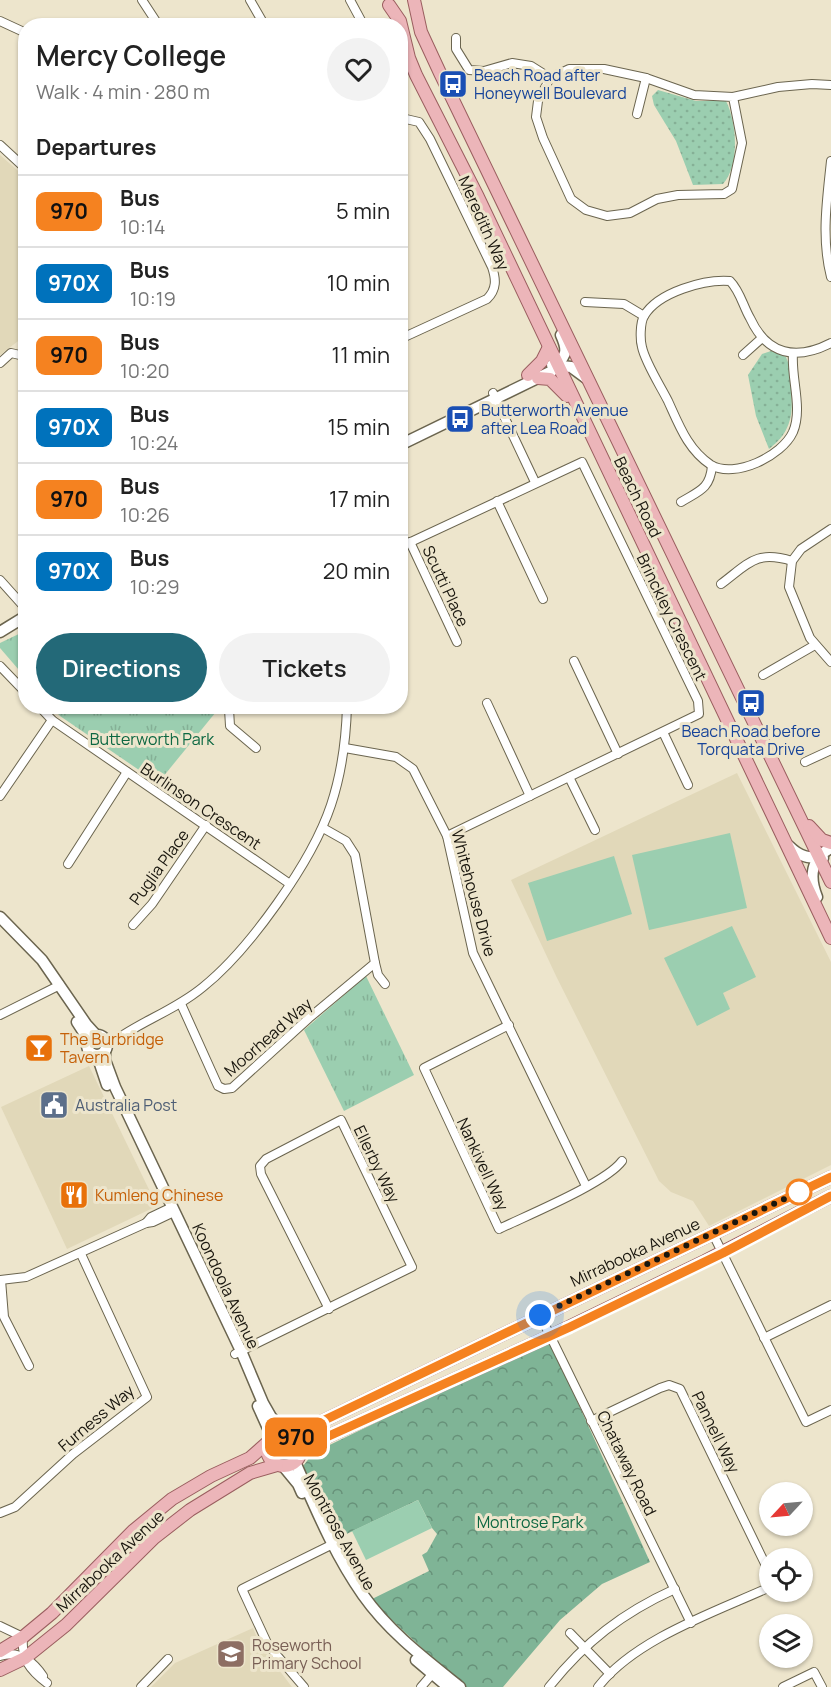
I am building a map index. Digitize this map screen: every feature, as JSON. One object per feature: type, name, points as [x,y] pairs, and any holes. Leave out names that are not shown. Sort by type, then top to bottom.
[{"type":"main road","points":[[387,2],[396,7],[413,0]]},
{"type":"main road","name":"Beach Road","points":[[413,0],[421,32],[789,795],[825,856],[831,882]]},
{"type":"main road","name":"Beach Road","points":[[387,2],[398,18]]},
{"type":"main road","name":"Beach Road","points":[[408,54],[416,75],[549,347],[831,938]]},
{"type":"main road","points":[[549,347],[533,377],[550,379],[560,387],[579,411]]},
{"type":"main road","points":[[663,586],[667,573],[671,570],[682,573]]},
{"type":"main road","points":[[789,795],[811,829],[831,845]]},
{"type":"main road","name":"Mirrabooka Avenue","points":[[1,1652],[52,1613],[133,1531],[172,1499],[211,1476],[250,1458],[270,1439],[287,1432],[308,1428],[831,1177]]},
{"type":"main road","name":"Mirrabooka Avenue","points":[[0,1670],[24,1658],[66,1625],[154,1538],[190,1510],[250,1473],[289,1462],[320,1440],[550,1336],[723,1253],[831,1196]]},
{"type":"main road","points":[[270,1439],[267,1453],[272,1462],[289,1462],[300,1443],[287,1432]]},
{"type":"street","points":[[250,0],[260,18]]},
{"type":"street","points":[[350,0],[360,18]]},
{"type":"street","points":[[145,1],[155,18]]},
{"type":"street","points":[[0,21],[18,29]]},
{"type":"street","points":[[456,38],[456,49],[469,70],[484,71],[512,63],[531,66],[550,78]]},
{"type":"street","points":[[733,98],[742,143],[732,189],[724,194],[678,195],[657,199],[630,213],[607,216],[586,210],[571,199],[543,138],[536,117],[538,101],[550,78],[569,69],[604,69],[646,78],[694,95],[733,98],[778,87],[831,85]]},
{"type":"street","points":[[637,114],[646,78]]},
{"type":"street","name":"Meredith Way","points":[[408,119],[419,122],[430,139],[492,267],[496,284],[488,299],[408,335]]},
{"type":"street","points":[[0,145],[18,162]]},
{"type":"street","points":[[831,161],[824,222],[826,258],[831,277]]},
{"type":"street","points":[[793,354],[796,418],[792,433],[779,450],[760,462],[729,470],[712,465],[688,443],[642,348],[641,328],[644,316],[661,299],[684,287],[722,280],[730,281],[735,287],[763,341],[775,349],[793,354],[831,343]]},
{"type":"street","points":[[585,302],[624,304],[644,316]]},
{"type":"street","points":[[408,441],[533,377],[552,371],[563,359],[566,351],[555,322],[553,306]]},
{"type":"street","points":[[743,355],[762,338]]},
{"type":"street","points":[[0,363],[11,353],[18,355]]},
{"type":"street","points":[[557,364],[571,367],[589,380]]},
{"type":"street","points":[[408,434],[494,396]]},
{"type":"street","points":[[494,396],[535,482]]},
{"type":"street","name":"Brinckley Crescent","points":[[410,542],[582,462],[698,701],[699,714],[447,836]]},
{"type":"street","points":[[681,502],[705,487],[711,479],[712,465]]},
{"type":"street","points":[[497,501],[543,599]]},
{"type":"street","points":[[831,529],[801,549],[792,561],[789,587],[810,638],[831,662]]},
{"type":"street","name":"Scutti Place","points":[[410,542],[457,642]]},
{"type":"street","points":[[721,584],[761,557],[774,556],[792,561]]},
{"type":"street","points":[[0,580],[18,600]]},
{"type":"street","points":[[0,632],[18,621]]},
{"type":"street","points":[[0,640],[18,629]]},
{"type":"street","points":[[763,675],[815,645]]},
{"type":"street","points":[[574,661],[618,754]]},
{"type":"street","points":[[0,666],[18,685]]},
{"type":"street","points":[[487,703],[530,796]]},
{"type":"street","name":"Burlinson Crescent","points":[[46,714],[290,884]]},
{"type":"street","points":[[229,714],[230,726],[256,748]]},
{"type":"street","points":[[99,1044],[181,1004],[205,986],[239,952],[290,884],[323,828],[339,777],[345,748],[347,714]]},
{"type":"street","points":[[0,796],[52,720]]},
{"type":"street","points":[[663,732],[688,785]]},
{"type":"street","name":"Whitehouse Drive","points":[[345,748],[396,758],[413,769],[447,836],[474,953],[586,1186]]},
{"type":"street","points":[[805,762],[831,750]]},
{"type":"street","points":[[68,864],[127,771]]},
{"type":"street","points":[[569,777],[595,830]]},
{"type":"street","name":"Puglia Place","points":[[133,925],[152,904],[206,825]]},
{"type":"street","points":[[323,828],[346,841],[355,855],[375,963],[378,975],[385,984]]},
{"type":"street","points":[[784,841],[797,854],[810,858],[825,856]]},
{"type":"street","points":[[825,856],[822,852],[831,845]]},
{"type":"street","points":[[825,856],[813,865],[811,872],[813,888],[831,934]]},
{"type":"street","name":"Koondoola Avenue","points":[[0,917],[30,947],[99,1044],[102,1073],[267,1410],[287,1432]]},
{"type":"street","name":"Koondoola Avenue","points":[[0,926],[57,986]]},
{"type":"street","name":"Moorhead Way","points":[[181,1004],[218,1086],[224,1089],[232,1088],[309,1018],[375,963]]},
{"type":"street","points":[[0,1015],[57,986]]},
{"type":"street","name":"Nankivell Way","points":[[508,1025],[424,1068],[499,1228],[616,1170],[622,1161]]},
{"type":"street","name":"Ellerby Way","points":[[238,1353],[328,1309],[412,1267],[341,1120],[266,1159],[260,1166],[261,1174],[328,1309]]},
{"type":"street","points":[[29,1366],[4,1317],[0,1280],[26,1277],[81,1254],[146,1222],[151,1217],[171,1211]]},
{"type":"street","points":[[713,1234],[806,1422],[831,1410]]},
{"type":"street","name":"Furness Way","points":[[0,1513],[15,1507],[73,1454],[147,1397],[81,1254]]},
{"type":"street","points":[[764,1338],[831,1305]]},
{"type":"street","name":"Chataway Road","points":[[540,1315],[691,1623]]},
{"type":"street","name":"Koondoola Avenue","points":[[238,1353],[270,1439]]},
{"type":"street","name":"Pannell Way","points":[[591,1421],[660,1388],[669,1385],[680,1389],[759,1551]]},
{"type":"street","name":"Montrose Avenue","points":[[289,1462],[330,1545],[363,1595],[379,1615],[448,1687]]},
{"type":"street","points":[[304,1687],[268,1645],[242,1589],[330,1545]]},
{"type":"street","points":[[549,1687],[584,1647],[613,1622],[652,1599],[675,1589]]},
{"type":"street","points":[[598,1687],[633,1653],[759,1592]]},
{"type":"street","points":[[24,1658],[23,1637],[1,1627],[1,1652],[12,1653],[24,1658],[32,1661],[48,1685]]},
{"type":"street","points":[[570,1633],[610,1674]]},
{"type":"street","points":[[141,1687],[168,1659]]},
{"type":"street","points":[[421,1687],[434,1671]]},
{"type":"street","name":"Montrose Avenue","points":[[434,1671],[460,1687]]},
{"type":"street","points":[[783,1687],[814,1672],[822,1687]]},
{"type":"shaded area","points":[[0,155],[18,171],[18,341],[0,355]]},
{"type":"shaded area","points":[[737,773],[831,962],[831,1165],[709,1226],[693,1201],[671,1192],[659,1181],[557,978],[511,880]]},
{"type":"shaded area","points":[[89,1066],[157,1206],[67,1249],[1,1107]]},
{"type":"shaded area","name":"Roseworth Primary School","points":[[253,1628],[260,1645],[292,1687],[151,1687],[175,1663]]},
{"type":"green space","points":[[658,90],[696,101],[726,101],[733,121],[735,144],[732,166],[723,184],[693,185],[676,141],[654,105],[652,96]]},
{"type":"green space","points":[[771,351],[786,357],[789,365],[792,401],[789,422],[785,431],[769,449],[756,416],[748,375],[762,354]]},
{"type":"green space","points":[[18,634],[18,669],[0,648],[0,643]]},
{"type":"green space","name":"Butterworth Park","points":[[58,714],[214,714],[158,783]]},
{"type":"green space","points":[[730,833],[747,908],[649,930],[632,855]]},
{"type":"green space","points":[[614,856],[632,914],[547,941],[528,883]]},
{"type":"green space","points":[[732,926],[756,977],[723,993],[730,1009],[697,1026],[664,958]]},
{"type":"green space","points":[[366,976],[414,1075],[344,1111],[304,1030]]},
{"type":"green space","name":"Montrose Park","points":[[549,1339],[650,1562],[602,1584],[560,1620],[503,1687],[464,1687],[370,1600],[429,1571],[422,1555],[427,1552],[437,1534],[418,1500],[334,1540],[301,1469],[313,1453]]},
{"type":"green space","points":[[418,1500],[432,1528],[366,1560],[352,1531]]},
{"type":"bus line","name":"970","points":[[831,1177],[308,1428],[290,1433],[298,1439],[301,1453],[320,1440],[550,1336],[686,1271],[831,1196]]},
{"type":"place","name":"Beach Road after Honeywell Boulevard","points":[[453,84]]},
{"type":"place","name":"Butterworth Avenue after Lea Road","points":[[460,419]]},
{"type":"place","name":"Beach Road before Torquata Drive","points":[[751,703]]},
{"type":"place","name":"The Burbridge Tavern","points":[[39,1048]]},
{"type":"place","name":"Australia Post","points":[[54,1105]]},
{"type":"place","name":"Kumleng Chinese","points":[[74,1195]]},
{"type":"place","name":"Roseworth Primary School","points":[[231,1654]]},
{"type":"route","points":[[540,1315],[799,1192]]}]
